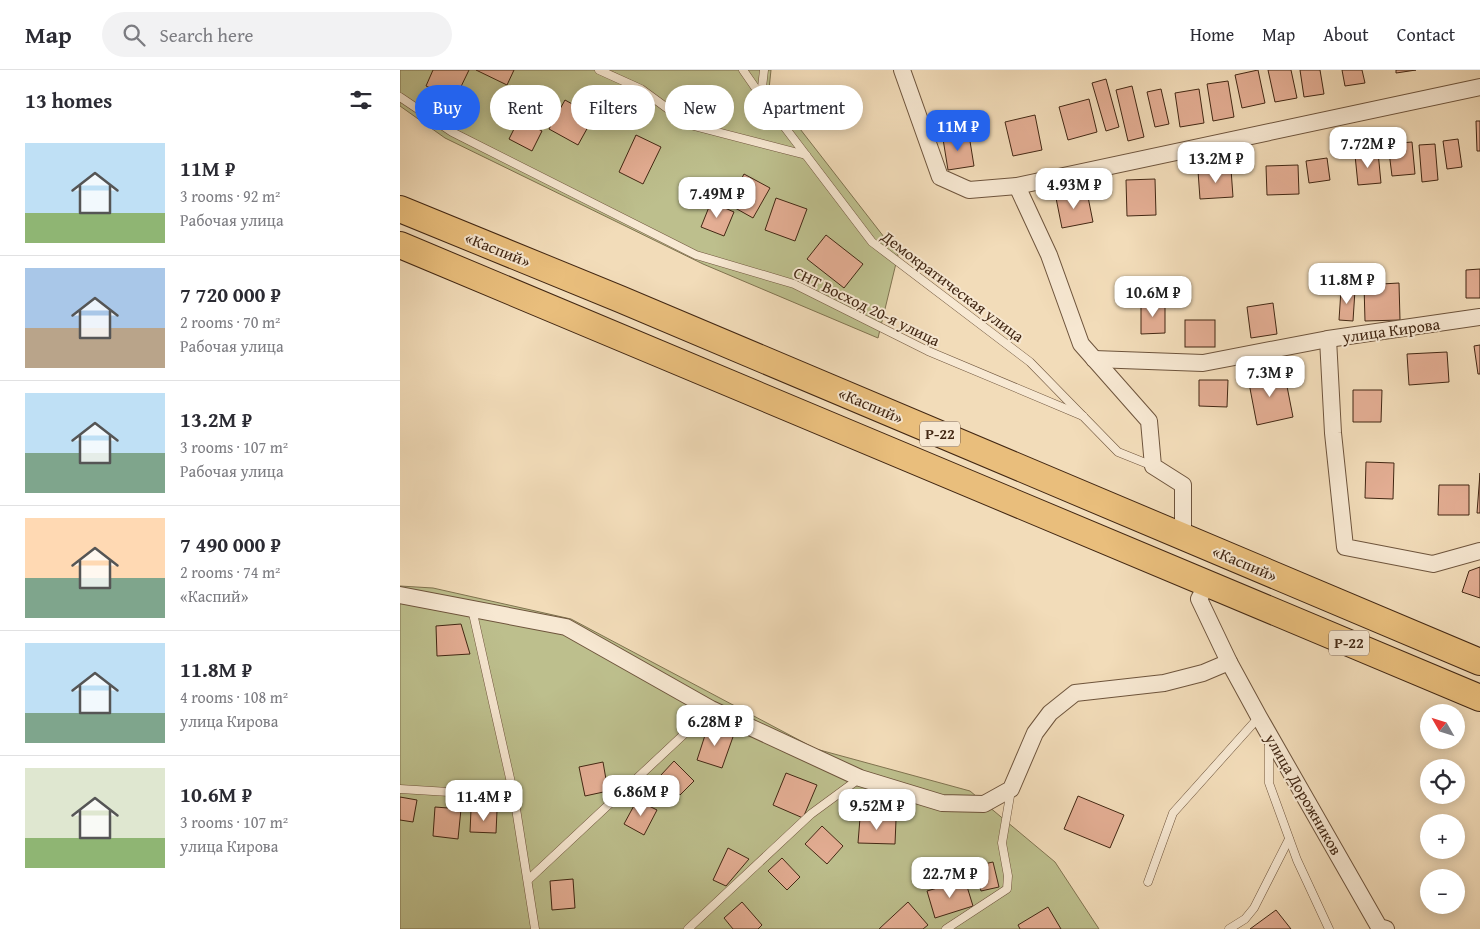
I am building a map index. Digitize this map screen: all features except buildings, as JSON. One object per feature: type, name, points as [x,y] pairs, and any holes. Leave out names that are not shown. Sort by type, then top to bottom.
[{"type":"highway","name":"«Каспий»","points":[[400,209],[1480,662]]},
{"type":"highway","name":"«Каспий»","points":[[400,245],[1176,571],[1203,592],[1480,698]]},
{"type":"street","points":[[902,70],[940,177],[969,190],[1017,186],[1480,88]]},
{"type":"street","points":[[1017,186],[1048,255],[1082,344],[1149,421],[1153,466],[1183,485],[1183,537]]},
{"type":"street","name":"улица Кирова","points":[[1094,359],[1203,362],[1328,339],[1480,317]]},
{"type":"street","points":[[1328,339],[1333,433],[1345,546],[1433,564],[1480,551]]},
{"type":"street","name":"улица Дорожников","points":[[1203,592],[1229,662],[1268,734],[1282,754],[1383,928]]},
{"type":"street","points":[[400,595],[566,626],[711,709],[860,778],[942,803],[984,804],[1011,789],[1035,732],[1050,713],[1075,693],[1164,684],[1229,662]]},
{"type":"lane","points":[[599,70],[641,89],[690,125],[806,155]]},
{"type":"lane","name":"Демократическая улица","points":[[743,70],[753,85]]},
{"type":"lane","points":[[762,85],[764,70]]},
{"type":"lane","name":"СНТ Восход 20-я улица","points":[[400,97],[452,132],[696,255],[794,284],[928,351],[1083,416]]},
{"type":"lane","name":"Демократическая улица","points":[[787,130],[872,242],[1030,362],[1118,452],[1153,466]]},
{"type":"lane","points":[[472,609],[514,796],[535,929]]},
{"type":"lane","points":[[528,880],[711,709]]},
{"type":"lane","points":[[1148,882],[1173,813],[1259,717]]},
{"type":"lane","points":[[1268,734],[1269,783],[1289,839],[1329,929]]},
{"type":"lane","points":[[688,929],[811,814],[860,778]]},
{"type":"lane","points":[[400,789],[514,796]]},
{"type":"lane","points":[[946,929],[1007,888],[1008,876],[1002,843],[1011,789]]},
{"type":"lane","points":[[1229,929],[1245,919],[1254,908],[1289,839]]},
{"type":"green space","points":[[400,70],[771,70],[769,85],[744,85],[744,130],[801,130],[898,255],[878,338],[703,264],[445,138],[434,130],[480,130],[480,85],[415,85],[415,117],[400,106]]},
{"type":"green space","points":[[400,586],[433,588],[571,619],[816,749],[970,791],[1055,862],[1099,929],[400,929]]}]
